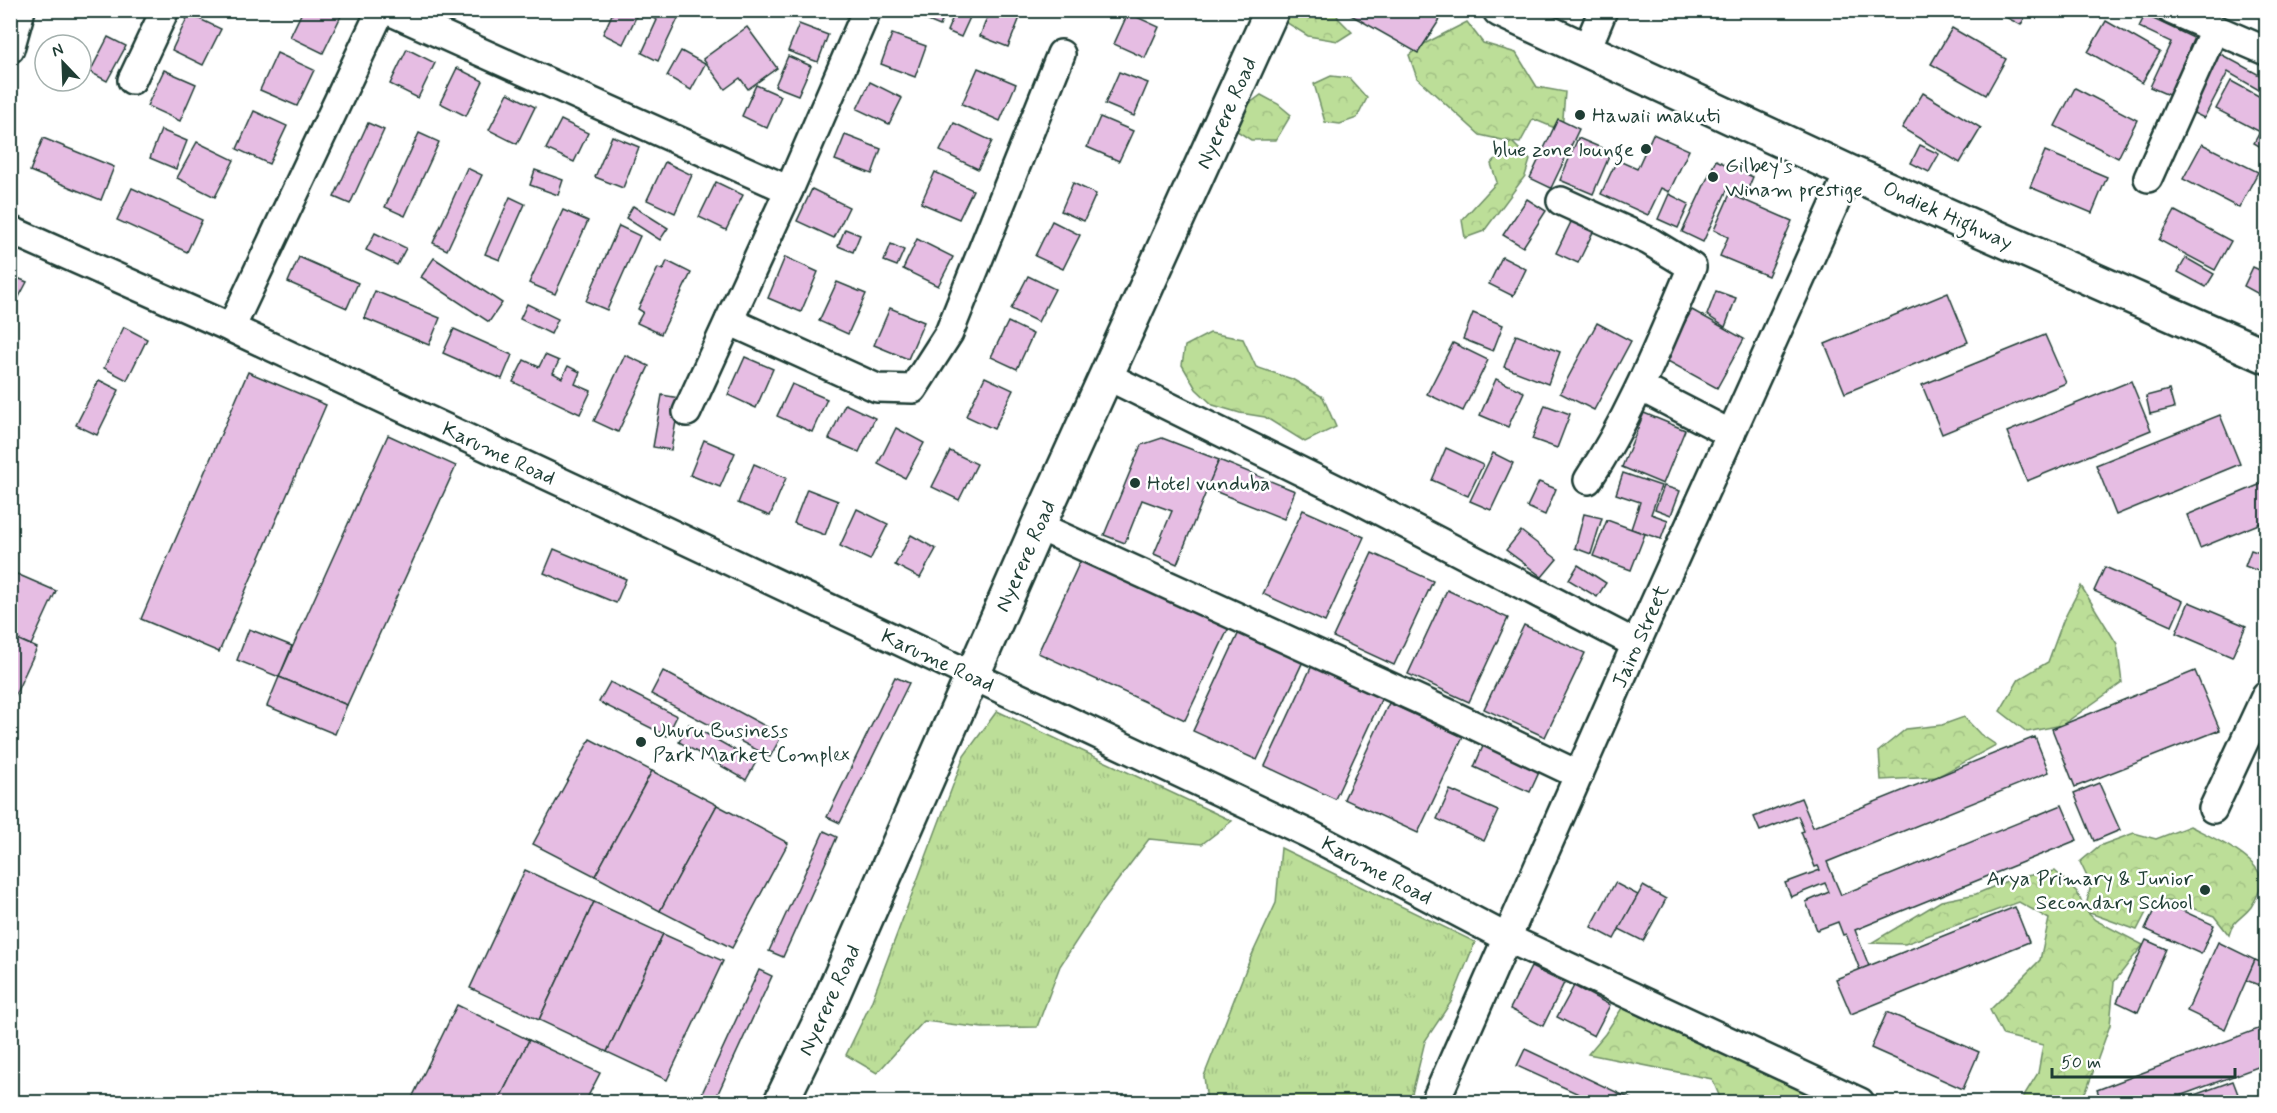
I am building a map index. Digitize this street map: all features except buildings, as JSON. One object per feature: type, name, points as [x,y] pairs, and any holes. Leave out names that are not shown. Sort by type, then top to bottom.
[{"type":"main road","name":"Nyerere Road","points":[[781,1102],[832,994],[1038,526],[1272,10]]},
{"type":"main road","name":"Ondiek Highway","points":[[1500,10],[1849,172],[2266,356]]},
{"type":"street","points":[[10,49],[21,10]]},
{"type":"street","points":[[132,80],[165,10]]},
{"type":"street","points":[[231,328],[381,10]]},
{"type":"street","points":[[387,10],[789,190]]},
{"type":"street","points":[[687,412],[789,190],[867,10]]},
{"type":"street","points":[[1586,51],[1603,10]]},
{"type":"street","points":[[2171,10],[2266,51]]},
{"type":"street","points":[[2148,178],[2214,30]]},
{"type":"street","points":[[729,321],[876,388],[913,389],[949,333],[1061,54]]},
{"type":"street","name":"Jairo Street","points":[[1435,1102],[1636,644],[1849,172]]},
{"type":"street","points":[[1561,201],[1649,241],[1692,267],[1640,387],[1588,480]]},
{"type":"street","name":"Karume Road","points":[[10,230],[231,328],[626,512],[1309,834],[1507,938],[1860,1102]]},
{"type":"street","points":[[1107,376],[1361,501],[1636,644]]},
{"type":"street","points":[[1640,387],[1731,434]]},
{"type":"street","points":[[1038,526],[1579,775]]},
{"type":"street","points":[[2213,809],[2266,695]]},
{"type":"green space","points":[[1286,11],[1336,11],[1338,18],[1352,32],[1338,41],[1308,36],[1284,21]]},
{"type":"green space","points":[[1467,22],[1483,43],[1516,53],[1537,87],[1565,92],[1562,131],[1533,119],[1520,143],[1512,142],[1530,160],[1525,176],[1484,231],[1465,238],[1462,220],[1497,182],[1491,164],[1511,142],[1480,135],[1417,78],[1409,55],[1424,44]]},
{"type":"green space","points":[[1331,76],[1349,78],[1367,98],[1357,118],[1340,124],[1325,122],[1314,84]]},
{"type":"green space","points":[[1261,95],[1278,104],[1291,115],[1276,140],[1251,140],[1237,131],[1246,106]]},
{"type":"green space","points":[[1210,333],[1243,339],[1256,367],[1292,379],[1323,397],[1336,427],[1305,442],[1265,417],[1213,405],[1196,389],[1182,365],[1185,346]]},
{"type":"green space","points":[[2081,586],[2117,644],[2122,683],[2062,725],[2027,732],[2000,711],[2019,679],[2048,662],[2063,621]]},
{"type":"green space","points":[[997,711],[1232,821],[1202,844],[1149,839],[1103,900],[1060,966],[1037,1027],[983,1028],[924,1021],[877,1073],[846,1055],[871,1003],[964,756]]},
{"type":"green space","points":[[1964,717],[1980,734],[1996,745],[1937,777],[1881,780],[1879,751],[1906,729],[1942,725]]},
{"type":"green space","points":[[2190,826],[2230,847],[2250,861],[2261,877],[2259,892],[2248,911],[2235,922],[2229,935],[2214,916],[2175,902],[2153,899],[2137,930],[2087,912],[2095,920],[2143,945],[2114,982],[2110,1025],[2087,1089],[2078,1102],[2020,1102],[2038,1073],[2043,1045],[2003,1035],[1990,1010],[2040,960],[2049,919],[2019,902],[1905,944],[1871,943],[1941,901],[1976,894],[2014,878],[2055,871],[2077,892],[2085,910],[2091,885],[2080,862],[2099,846],[2134,833],[2156,839]]},
{"type":"green space","points":[[1281,848],[1475,942],[1451,1002],[1425,1041],[1410,1102],[1207,1102],[1204,1076],[1250,959],[1276,903]]},
{"type":"green space","points":[[1624,1005],[1666,1027],[1738,1035],[1841,1078],[1818,1102],[1722,1102],[1712,1079],[1588,1054],[1605,1034]]},
{"type":"place","name":"Hawaii makuti","points":[[1580,115]]},
{"type":"place","name":"blue zone lounge","points":[[1646,149]]},
{"type":"place","name":"Gilbey's Winam prestige","points":[[1713,177]]},
{"type":"place","name":"Hotel vunduba","points":[[1135,483]]},
{"type":"place","name":"Uhuru Business Park Market Complex","points":[[641,742]]},
{"type":"place","name":"Arya Primary & Junior Secondary School","points":[[2205,890]]}]
